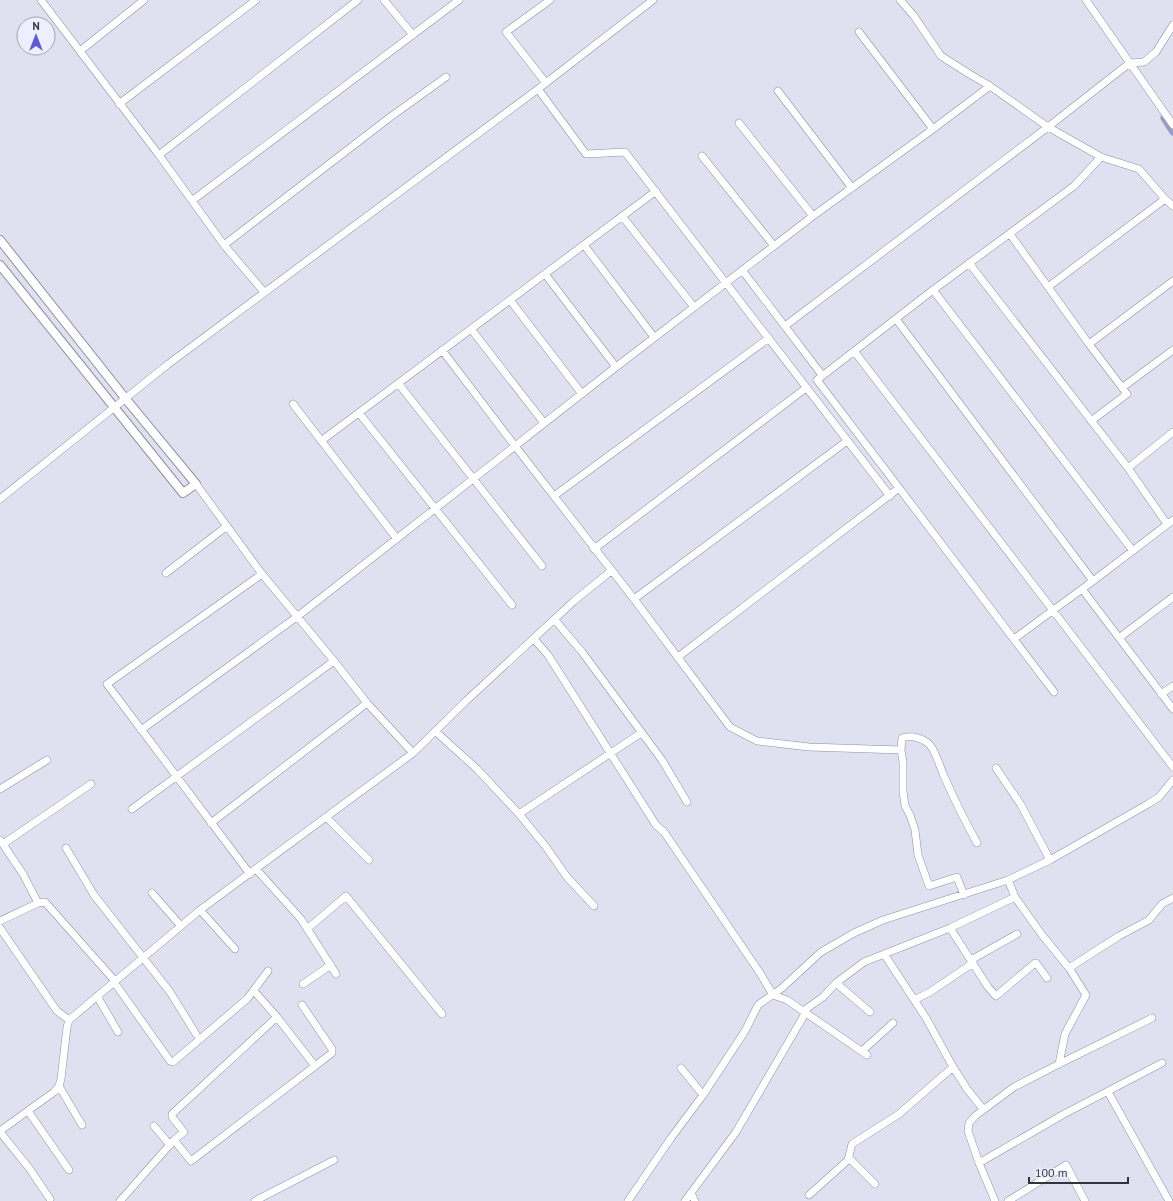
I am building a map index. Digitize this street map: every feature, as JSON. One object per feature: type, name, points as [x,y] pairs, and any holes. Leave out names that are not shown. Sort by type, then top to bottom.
[{"type":"main road","points":[[0,240],[125,398],[196,484],[183,493],[0,265]]},
{"type":"street","points":[[80,50],[144,0]]},
{"type":"street","points":[[119,104],[256,0]]},
{"type":"street","points":[[159,155],[358,0]]},
{"type":"street","points":[[384,0],[413,35]]},
{"type":"street","points":[[193,200],[459,0]]},
{"type":"street","points":[[546,84],[506,32],[550,0]]},
{"type":"street","points":[[0,499],[115,408],[125,398],[264,292],[546,84],[653,0]]},
{"type":"street","points":[[900,0],[914,16],[941,56],[990,86],[1048,127],[1101,157],[1139,169],[1173,206]]},
{"type":"street","points":[[1086,0],[1173,125]]},
{"type":"street","points":[[43,1],[119,104],[193,200],[224,245],[264,292]]},
{"type":"street","points":[[785,326],[1130,63],[1144,62],[1156,52],[1173,25]]},
{"type":"street","points":[[859,32],[933,129]]},
{"type":"street","points":[[224,245],[388,118],[446,77]]},
{"type":"street","points":[[141,730],[298,616],[654,337],[813,216],[990,86]]},
{"type":"street","points":[[538,89],[586,154],[626,152],[890,496]]},
{"type":"street","points":[[778,91],[852,188]]},
{"type":"street","points":[[739,123],[813,216]]},
{"type":"street","points":[[702,156],[774,246]]},
{"type":"street","points":[[1054,692],[818,382],[818,378],[933,290],[1074,186],[1101,157]]},
{"type":"street","points":[[321,441],[656,191]]},
{"type":"street","points":[[1048,287],[1165,199]]},
{"type":"street","points":[[622,216],[694,307]]},
{"type":"street","points":[[1010,234],[1127,394],[1091,421]]},
{"type":"street","points":[[584,245],[654,337]]},
{"type":"street","points":[[970,263],[1170,522],[1014,639]]},
{"type":"street","points":[[742,270],[822,375]]},
{"type":"street","points":[[545,274],[616,367]]},
{"type":"street","points":[[1089,344],[1173,281]]},
{"type":"street","points":[[933,290],[1133,551]]},
{"type":"street","points":[[510,300],[582,394]]},
{"type":"street","points":[[896,319],[1093,581]]},
{"type":"street","points":[[471,329],[544,424]]},
{"type":"street","points":[[554,496],[768,338]]},
{"type":"street","points":[[442,350],[634,599],[730,727],[757,741],[809,747],[901,750]]},
{"type":"street","points":[[1123,387],[1173,350]]},
{"type":"street","points":[[854,351],[1173,767]]},
{"type":"street","points":[[398,383],[542,566]]},
{"type":"street","points":[[594,549],[806,388]]},
{"type":"street","points":[[293,404],[397,539]]},
{"type":"street","points":[[359,413],[512,605]]},
{"type":"street","points":[[1128,468],[1173,432]]},
{"type":"street","points":[[634,599],[847,441]]},
{"type":"street","points":[[196,484],[262,574],[298,616],[367,704],[413,753]]},
{"type":"street","points":[[678,657],[899,488]]},
{"type":"street","points":[[166,574],[227,526]]},
{"type":"street","points":[[50,1199],[0,1132],[54,1092],[59,1086],[69,1020],[200,910],[413,753],[435,730],[574,601],[611,571]]},
{"type":"street","points":[[250,874],[107,684],[262,574]]},
{"type":"street","points":[[1082,589],[1173,709]]},
{"type":"street","points":[[1119,638],[1173,597]]},
{"type":"street","points":[[555,620],[582,652],[662,760],[687,802]]},
{"type":"street","points":[[534,639],[548,655],[656,825],[664,832],[760,973],[773,995],[787,1000],[864,1053],[893,1023]]},
{"type":"street","points":[[132,809],[334,661]]},
{"type":"street","points":[[1162,694],[1173,686]]},
{"type":"street","points":[[211,823],[367,704]]},
{"type":"street","points":[[435,730],[476,769],[519,814],[546,847],[567,877],[594,906]]},
{"type":"street","points":[[519,814],[641,733]]},
{"type":"street","points":[[964,895],[957,877],[929,886],[918,855],[915,830],[905,806],[901,750],[902,738],[909,736],[926,741],[932,748],[976,843]]},
{"type":"street","points":[[0,789],[47,760]]},
{"type":"street","points":[[996,768],[1021,805],[1050,860]]},
{"type":"street","points":[[628,1201],[671,1138],[703,1096],[745,1031],[758,1005],[773,995],[821,952],[854,933],[883,920],[1008,880],[1050,860],[1159,797],[1173,780]]},
{"type":"street","points":[[38,903],[23,874],[2,842],[91,784]]},
{"type":"street","points":[[326,817],[369,860]]},
{"type":"street","points":[[66,848],[94,895],[170,992],[196,1034]]},
{"type":"street","points":[[256,869],[301,919],[336,974]]},
{"type":"street","points":[[1008,880],[1015,897],[1042,935],[1069,968],[1086,995],[1065,1034],[1059,1064]]},
{"type":"street","points":[[152,892],[181,926]]},
{"type":"street","points":[[307,929],[346,896],[442,1014]]},
{"type":"street","points":[[685,1201],[736,1132],[804,1012],[823,997],[836,983],[864,962],[950,928],[1015,897]]},
{"type":"street","points":[[1069,968],[1119,936],[1149,920],[1162,904],[1173,898]]},
{"type":"street","points":[[0,921],[38,903],[45,902],[114,981],[170,1061],[173,1062],[247,999],[268,972]]},
{"type":"street","points":[[200,910],[235,949]]},
{"type":"street","points":[[0,928],[57,1011],[69,1020]]},
{"type":"street","points":[[950,928],[996,996],[1035,963],[1047,978]]},
{"type":"street","points":[[914,1000],[930,992],[972,962],[1017,934]]},
{"type":"street","points":[[884,954],[914,1000],[953,1067],[983,1110]]},
{"type":"street","points":[[303,984],[331,965]]},
{"type":"street","points":[[836,983],[870,1012]]},
{"type":"street","points":[[254,991],[277,1017],[315,1066]]},
{"type":"street","points":[[97,996],[118,1032]]},
{"type":"street","points":[[154,1126],[191,1161],[332,1053],[333,1051],[302,1005]]},
{"type":"street","points":[[120,1201],[184,1130],[172,1117],[172,1114],[277,1017]]},
{"type":"street","points":[[995,1201],[979,1163],[968,1131],[969,1123],[974,1116],[1014,1087],[1152,1018]]},
{"type":"street","points":[[979,1163],[1064,1114],[1162,1063]]},
{"type":"street","points":[[809,1195],[849,1158],[852,1144],[899,1114],[953,1067]]},
{"type":"street","points":[[681,1068],[703,1096]]},
{"type":"street","points":[[59,1086],[82,1125]]},
{"type":"street","points":[[1108,1092],[1169,1201]]},
{"type":"street","points":[[28,1111],[69,1170]]},
{"type":"street","points":[[849,1158],[875,1184]]},
{"type":"street","points":[[255,1201],[334,1160]]},
{"type":"street","points":[[1008,1201],[1066,1165],[1085,1201]]},
{"type":"street","points":[[691,1193],[695,1201]]},
{"type":"waterway","points":[[1164,118],[1173,132]]}]
